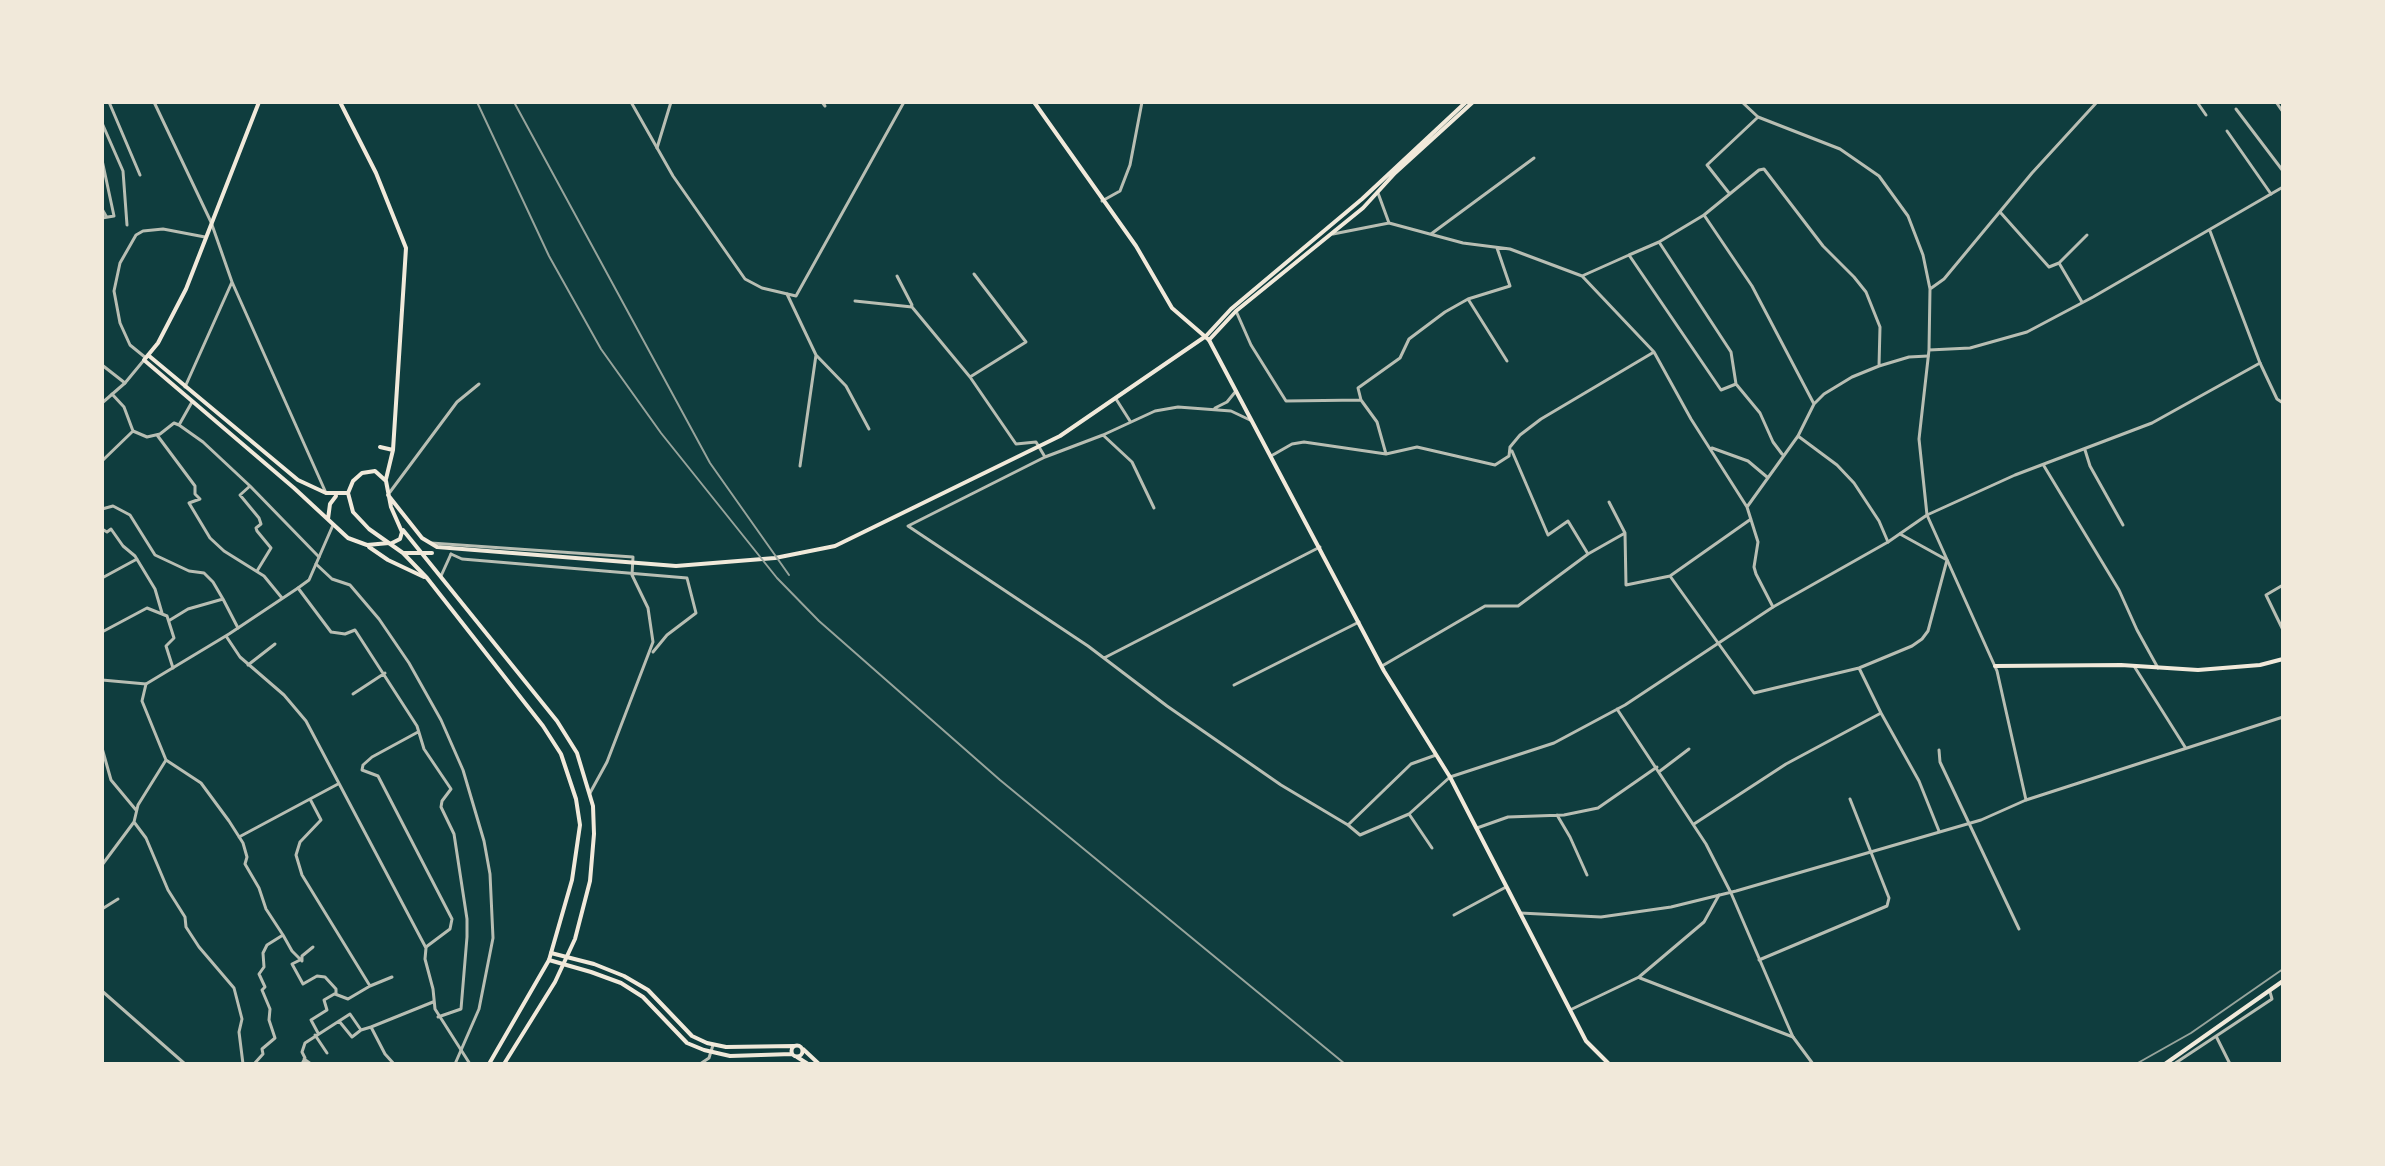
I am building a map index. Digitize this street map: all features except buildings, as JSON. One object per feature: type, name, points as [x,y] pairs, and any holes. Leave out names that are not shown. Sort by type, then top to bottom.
[{"type":"main road","points":[[146,358],[158,343],[186,289],[259,102]]},
{"type":"main road","points":[[340,102],[376,173],[406,248],[393,450],[386,481],[396,519],[419,552],[557,721],[577,753],[590,793],[594,834],[590,881],[568,957],[504,1064]]},
{"type":"main road","points":[[1034,102],[1136,246],[1172,308],[1208,338],[1382,666],[1450,777],[1586,1041],[1609,1064]]},
{"type":"main road","points":[[1208,338],[1231,309],[1362,199],[1466,102]]},
{"type":"main road","points":[[403,553],[431,547],[676,566],[775,558],[835,546],[1032,452],[1208,338],[1378,192],[1473,102]]},
{"type":"main road","points":[[146,358],[288,472],[326,493],[348,493]]},
{"type":"main road","points":[[146,358],[348,538],[358,544],[392,543],[400,539],[402,529]]},
{"type":"main road","points":[[380,447],[393,450]]},
{"type":"main road","points":[[386,481],[375,471],[362,473],[353,481],[348,493],[350,504],[358,518],[377,535],[392,543],[427,578],[543,726],[561,754],[570,776],[580,825],[572,880],[549,960],[489,1064]]},
{"type":"main road","points":[[328,519],[330,504],[337,495]]},
{"type":"main road","points":[[388,495],[431,547]]},
{"type":"main road","points":[[367,545],[388,560],[427,578]]},
{"type":"main road","points":[[1995,666],[2134,666],[2198,670],[2260,665],[2283,659]]},
{"type":"main road","points":[[551,953],[594,964],[648,990],[692,1036],[726,1047],[800,1046],[819,1064]]},
{"type":"main road","points":[[549,960],[621,983],[643,997],[687,1043],[711,1052],[730,1056],[795,1055],[802,1054],[803,1049]]},
{"type":"main road","points":[[2165,1064],[2283,981]]},
{"type":"main road","points":[[794,1046],[795,1055],[808,1064]]},
{"type":"street","points":[[109,102],[140,175]]},
{"type":"street","points":[[154,102],[211,222],[232,282],[326,493]]},
{"type":"street","points":[[631,102],[702,221],[745,279],[762,288],[796,296],[904,102]]},
{"type":"street","points":[[657,148],[671,102]]},
{"type":"street","points":[[1102,201],[1120,191],[1130,165],[1142,102]]},
{"type":"street","points":[[1742,102],[1758,117],[1840,149],[1879,176],[1908,216],[1923,255],[1930,289],[1929,350],[1919,439],[1927,515],[1995,666],[2026,800]]},
{"type":"street","points":[[1930,289],[1944,279],[2032,173],[2097,102]]},
{"type":"street","points":[[2197,102],[2206,115]]},
{"type":"street","points":[[2276,102],[2283,112]]},
{"type":"street","points":[[2236,109],[2283,171]]},
{"type":"street","points":[[1729,193],[1707,165],[1758,117]]},
{"type":"street","points":[[102,123],[123,171],[127,225]]},
{"type":"street","points":[[2227,131],[2271,194]]},
{"type":"street","points":[[1431,234],[1534,158]]},
{"type":"street","points":[[102,160],[114,216],[104,217],[102,209]]},
{"type":"street","points":[[1582,276],[1659,242],[1704,215],[1764,169],[1823,246],[1866,292],[1880,327],[1879,366]]},
{"type":"street","points":[[1929,350],[1970,348],[2027,332],[2283,187]]},
{"type":"street","points":[[1378,192],[1389,223]]},
{"type":"street","points":[[2000,212],[2049,267],[2059,263],[2087,235]]},
{"type":"street","points":[[1704,215],[1752,286],[1814,404]]},
{"type":"street","points":[[1329,235],[1389,223],[1510,249],[1582,276],[1654,352],[1691,419],[1747,507],[1758,542],[1754,567],[1773,607]]},
{"type":"street","points":[[102,403],[125,383],[146,358],[130,345],[120,323],[114,291],[120,263],[136,235],[163,229],[205,237]]},
{"type":"street","points":[[2210,230],[2260,363],[2277,399],[2283,403]]},
{"type":"street","points":[[1659,242],[1731,352],[1736,384],[1760,413],[1773,442],[1783,455]]},
{"type":"street","points":[[1386,454],[1377,422],[1361,400],[1358,388],[1400,358],[1409,339],[1445,312],[1468,299],[1510,286],[1497,248]]},
{"type":"street","points":[[1629,255],[1721,390],[1736,384]]},
{"type":"street","points":[[2059,263],[2082,302]]},
{"type":"street","points":[[970,377],[1026,342],[974,274]]},
{"type":"street","points":[[897,276],[912,307],[970,377],[1016,444],[1034,441],[1045,457]]},
{"type":"street","points":[[185,387],[232,282]]},
{"type":"street","points":[[787,294],[816,355],[846,386],[869,429]]},
{"type":"street","points":[[1468,299],[1507,361]]},
{"type":"street","points":[[855,301],[912,307]]},
{"type":"street","points":[[1236,311],[1251,345],[1286,401],[1361,400]]},
{"type":"street","points":[[1271,456],[1292,444],[1304,442],[1386,454],[1417,447],[1495,465],[1509,456],[1510,447],[1520,435],[1541,419],[1654,352]]},
{"type":"street","points":[[800,466],[816,355]]},
{"type":"street","points":[[1747,507],[1798,436],[1814,404],[1852,377],[1909,357],[1928,356]]},
{"type":"street","points":[[1253,422],[1231,411],[1215,408],[1178,407],[1155,411],[1045,457],[908,526],[1104,658],[1281,785],[1360,835],[1409,814],[1450,777],[1554,743],[1617,709],[1773,607],[1888,542],[1927,515],[2152,423],[2260,363]]},
{"type":"street","points":[[102,365],[125,383]]},
{"type":"street","points":[[388,495],[457,402],[479,384]]},
{"type":"street","points":[[1215,408],[1227,402],[1236,390]]},
{"type":"street","points":[[112,394],[124,407],[133,431],[142,436],[157,435],[174,423],[203,442],[319,557]]},
{"type":"street","points":[[1116,399],[1130,421]]},
{"type":"street","points":[[179,425],[192,401]]},
{"type":"street","points":[[102,461],[133,431]]},
{"type":"street","points":[[157,435],[195,486],[195,494],[200,499],[189,503],[210,538],[273,584],[282,598]]},
{"type":"street","points":[[1103,435],[1132,462],[1154,508]]},
{"type":"street","points":[[1798,436],[1837,465],[1854,483],[1879,521],[1888,542]]},
{"type":"street","points":[[1510,447],[1548,535],[1568,521],[1588,554]]},
{"type":"street","points":[[1712,448],[1748,461],[1767,477]]},
{"type":"street","points":[[2085,450],[2090,466],[2123,525]]},
{"type":"street","points":[[2043,465],[2119,590],[2158,668]]},
{"type":"street","points":[[250,486],[240,495],[259,518],[261,524],[257,531],[271,548],[257,571]]},
{"type":"street","points":[[1609,502],[1625,533],[1626,585],[1670,576],[1751,519]]},
{"type":"street","points":[[102,509],[113,506],[130,515],[155,555],[189,571],[204,573],[213,582],[238,628]]},
{"type":"street","points":[[102,680],[146,684],[298,588],[309,580],[333,525]]},
{"type":"street","points":[[102,529],[107,532],[111,529],[137,559],[155,589],[163,614]]},
{"type":"street","points":[[1382,666],[1485,606],[1518,606],[1588,554],[1625,533]]},
{"type":"street","points":[[1900,534],[1947,560]]},
{"type":"street","points":[[431,547],[633,557],[632,575],[650,617],[653,642],[607,762],[590,793]]},
{"type":"street","points":[[1104,658],[1320,547]]},
{"type":"street","points":[[441,578],[452,551],[462,559],[687,578],[696,613],[667,635],[650,655]]},
{"type":"street","points":[[102,578],[137,559]]},
{"type":"street","points":[[1670,576],[1754,693],[1859,668],[1922,639],[1928,631],[1947,560]]},
{"type":"street","points":[[316,564],[332,579],[350,585],[388,632],[441,720],[467,780],[490,874],[493,938],[479,1009],[455,1064]]},
{"type":"street","points":[[2283,585],[2266,595],[2283,630]]},
{"type":"street","points":[[298,588],[331,632],[345,634],[355,630],[385,673],[417,726],[427,755],[451,789],[441,807],[454,834],[467,919],[461,1009],[438,1017]]},
{"type":"street","points":[[170,620],[188,609],[223,599]]},
{"type":"street","points":[[102,632],[147,608],[163,614],[170,620],[174,638],[166,646],[173,668]]},
{"type":"street","points":[[1234,685],[1359,622]]},
{"type":"street","points":[[226,636],[248,665],[296,707],[357,814],[426,948],[425,959],[438,1017],[470,1064]]},
{"type":"street","points":[[248,665],[275,644]]},
{"type":"street","points":[[2134,666],[2186,748]]},
{"type":"street","points":[[1859,668],[1919,781],[1939,832]]},
{"type":"street","points":[[353,694],[385,673]]},
{"type":"street","points":[[146,684],[142,701],[166,760],[201,783],[212,795],[239,837],[247,857],[245,864],[259,888],[266,909],[300,960]]},
{"type":"street","points":[[1617,709],[1694,824],[1731,893],[1793,1037],[1813,1064]]},
{"type":"street","points":[[1694,824],[1786,764],[1881,713]]},
{"type":"street","points":[[1520,913],[1601,917],[1671,907],[1731,893],[1969,823],[2026,800],[2283,717]]},
{"type":"street","points":[[418,732],[372,757],[362,770],[378,776],[452,919],[450,929],[426,948]]},
{"type":"street","points":[[102,748],[111,780],[137,810]]},
{"type":"street","points":[[1477,828],[1508,817],[1557,815],[1598,808],[1689,749]]},
{"type":"street","points":[[1939,750],[1940,762],[2019,929]]},
{"type":"street","points":[[1348,825],[1411,764],[1436,755]]},
{"type":"street","points":[[102,865],[134,822],[137,810],[166,760]]},
{"type":"street","points":[[239,837],[338,784]]},
{"type":"street","points":[[310,799],[321,820],[300,842],[296,855],[302,875],[370,986]]},
{"type":"street","points":[[1759,960],[1887,906],[1889,898],[1850,799]]},
{"type":"street","points":[[1409,814],[1432,848]]},
{"type":"street","points":[[1557,815],[1587,875]]},
{"type":"street","points":[[134,822],[146,838],[165,885],[182,911],[184,924],[234,988],[242,1019],[239,1032],[243,1064]]},
{"type":"street","points":[[1454,915],[1506,887]]},
{"type":"street","points":[[1570,1010],[1639,977],[1704,922],[1719,895]]},
{"type":"street","points":[[102,909],[118,899]]},
{"type":"street","points":[[254,1064],[263,1054],[262,1049],[275,1038],[269,1020],[270,1009],[262,990],[265,987],[259,974],[264,967],[263,953],[267,945],[283,935]]},
{"type":"street","points":[[313,947],[292,964],[303,984],[317,976],[325,977],[332,982],[335,994]]},
{"type":"street","points":[[327,1053],[311,1020],[327,1010],[324,1000],[335,994],[348,999],[392,977]]},
{"type":"street","points":[[1639,977],[1793,1037]]},
{"type":"street","points":[[102,991],[185,1064]]},
{"type":"street","points":[[2174,1064],[2272,999],[2269,991]]},
{"type":"street","points":[[338,1020],[352,1037],[361,1030],[433,1002]]},
{"type":"street","points":[[302,1064],[305,1043],[338,1020],[350,1014],[361,1030]]},
{"type":"street","points":[[371,1027],[394,1064]]},
{"type":"street","points":[[2216,1036],[2230,1064]]},
{"type":"street","points":[[700,1064],[714,1044]]},
{"type":"street","points":[[304,1059],[311,1064]]},
{"type":"railway","points":[[477,102],[549,256],[601,349],[661,433],[777,578],[819,621],[1000,780],[1345,1064]]},
{"type":"railway","points":[[514,102],[710,463],[789,575]]},
{"type":"railway","points":[[2136,1064],[2191,1033],[2283,969]]}]
